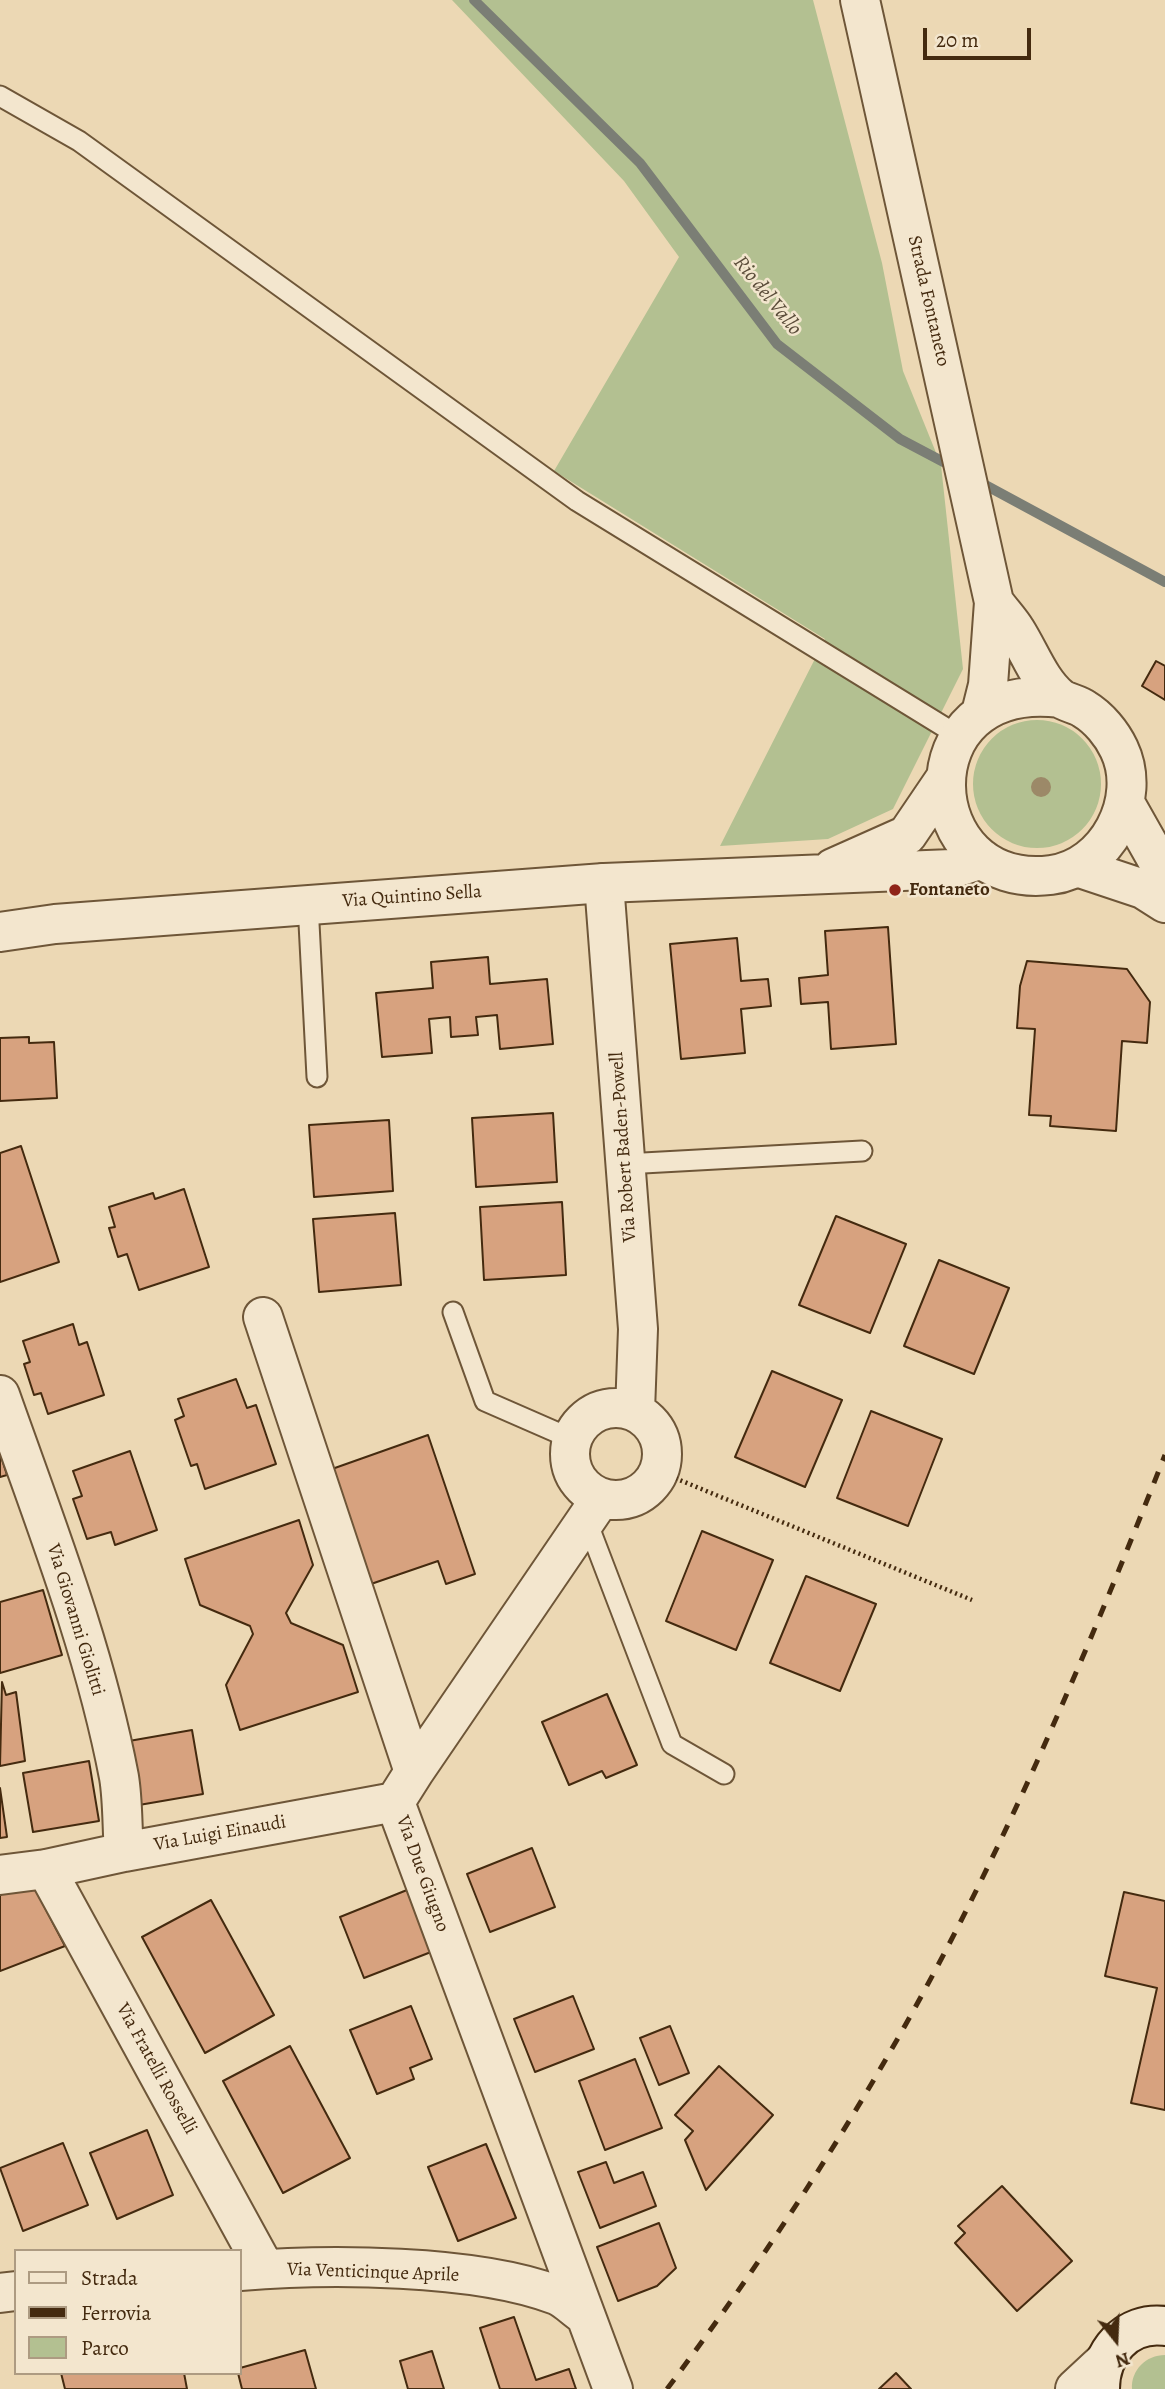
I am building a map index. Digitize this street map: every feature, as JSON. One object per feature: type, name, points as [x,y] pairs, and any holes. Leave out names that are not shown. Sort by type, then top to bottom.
[{"type":"street","name":"Strada Fontaneto","points":[[860,0],[994,602],[988,685],[970,725]]},
{"type":"street","name":"Strada Fontaneto","points":[[994,602],[1060,698]]},
{"type":"street","points":[[1032,695],[1060,698],[1085,709],[1105,727],[1120,750],[1126,776],[1125,803],[1116,829],[1099,851],[1077,867],[1053,875],[1028,876],[1004,871],[982,859],[960,837],[948,810],[945,779],[949,757],[970,725],[1005,700],[1032,695]]},
{"type":"street","name":"Via Quintino Sella","points":[[825,872],[907,835],[945,779]]},
{"type":"street","points":[[1125,803],[1165,874]]},
{"type":"street","name":"Via Quintino Sella","points":[[0,932],[55,924],[604,883],[825,872],[858,875],[952,869],[982,859]]},
{"type":"street","points":[[1077,867],[1143,889],[1165,903]]},
{"type":"street","name":"Via Robert Baden-Powell","points":[[604,883],[638,1329],[635,1411]]},
{"type":"street","name":"Via Due Giugno","points":[[263,1317],[404,1787],[583,2314],[613,2389]]},
{"type":"street","name":"Via Giovanni Giolitti","points":[[0,1395],[66,1583],[93,1672],[119,1779],[124,1852]]},
{"type":"street","points":[[404,1787],[593,1508],[642,1493],[660,1472],[663,1453],[660,1437],[651,1423],[635,1411],[607,1408],[592,1414],[580,1425],[572,1439],[570,1453],[575,1474],[588,1491],[593,1508]]},
{"type":"street","name":"Via Luigi Einaudi","points":[[0,1875],[46,1869],[404,1787]]},
{"type":"street","name":"Via Fratelli Rosselli","points":[[46,1869],[241,2249]]},
{"type":"street","name":"Via Fratelli Rosselli","points":[[242,2251],[252,2270]]},
{"type":"street","name":"Via Venticinque Aprile","points":[[252,2270],[366,2268],[464,2275],[515,2284],[559,2296],[583,2314]]},
{"type":"street","points":[[1075,2389],[1102,2376],[1114,2345],[1127,2333],[1158,2319]]},
{"type":"lane","points":[[0,96],[79,141],[577,501],[970,725]]},
{"type":"lane","points":[[308,904],[317,1077]]},
{"type":"lane","points":[[625,1164],[862,1151]]},
{"type":"lane","points":[[453,1312],[485,1401],[572,1439]]},
{"type":"lane","points":[[593,1508],[672,1744],[724,1774]]},
{"type":"path","points":[[660,1472],[972,1600]]},
{"type":"green space","points":[[452,0],[813,0],[882,263],[903,371],[941,465],[963,669],[893,809],[828,839],[720,846],[825,639],[554,471],[679,257],[624,181]]},
{"type":"green space","points":[[1037,720],[1062,725],[1082,739],[1096,759],[1101,784],[1096,809],[1082,829],[1062,843],[1037,848],[1012,843],[992,829],[978,809],[973,784],[978,759],[992,739],[1012,725]]},
{"type":"green space","points":[[1165,2355],[1165,2389],[1132,2389],[1134,2376],[1141,2365],[1152,2358]]},
{"type":"building","points":[[1156,661],[1165,666],[1165,700],[1142,686]]},
{"type":"building","points":[[888,927],[896,1044],[831,1049],[828,1002],[801,1004],[799,978],[828,975],[825,931]]},
{"type":"building","points":[[737,938],[741,981],[768,979],[771,1006],[741,1009],[745,1053],[681,1059],[670,944]]},
{"type":"building","points":[[488,957],[490,984],[547,979],[553,1044],[500,1049],[497,1015],[476,1017],[478,1035],[451,1037],[450,1017],[429,1019],[432,1053],[382,1057],[376,993],[433,988],[431,962]]},
{"type":"building","points":[[1027,961],[1127,969],[1150,1002],[1147,1043],[1122,1041],[1116,1131],[1050,1126],[1051,1116],[1029,1115],[1035,1029],[1017,1028],[1020,986]]},
{"type":"building","points":[[29,1037],[29,1043],[54,1042],[57,1098],[0,1101],[0,1038]]},
{"type":"building","points":[[553,1113],[557,1182],[476,1187],[472,1118]]},
{"type":"building","points":[[389,1120],[393,1191],[314,1197],[309,1125]]},
{"type":"building","points":[[21,1146],[59,1262],[0,1282],[0,1153]]},
{"type":"building","points":[[184,1189],[209,1267],[139,1290],[127,1254],[118,1257],[109,1228],[115,1227],[109,1207],[153,1193],[155,1199]]},
{"type":"building","points":[[562,1202],[566,1275],[484,1280],[480,1207]]},
{"type":"building","points":[[395,1213],[401,1285],[319,1292],[313,1219]]},
{"type":"building","points":[[836,1216],[906,1244],[870,1333],[799,1305]]},
{"type":"building","points":[[939,1260],[1009,1288],[974,1374],[904,1346]]},
{"type":"building","points":[[73,1324],[79,1345],[87,1342],[104,1395],[48,1414],[41,1393],[34,1395],[24,1364],[30,1362],[23,1341]]},
{"type":"building","points":[[772,1371],[842,1400],[805,1487],[735,1457]]},
{"type":"building","points":[[236,1379],[247,1408],[256,1405],[276,1464],[205,1489],[197,1464],[191,1466],[175,1420],[184,1416],[178,1399]]},
{"type":"building","points":[[871,1411],[942,1439],[908,1526],[837,1498]]},
{"type":"building","points":[[428,1435],[475,1574],[446,1584],[438,1561],[371,1584],[332,1469]]},
{"type":"building","points":[[130,1451],[157,1530],[115,1545],[111,1532],[87,1539],[73,1499],[82,1496],[73,1471]]},
{"type":"building","points":[[0,1453],[7,1475],[0,1477]]},
{"type":"building","points":[[299,1520],[313,1565],[286,1613],[291,1623],[343,1645],[358,1692],[240,1730],[226,1685],[253,1634],[250,1626],[200,1605],[185,1559]]},
{"type":"building","points":[[702,1531],[773,1560],[736,1650],[666,1621]]},
{"type":"building","points":[[806,1576],[876,1604],[840,1691],[770,1663]]},
{"type":"building","points":[[43,1590],[62,1655],[0,1673],[0,1602]]},
{"type":"building","points":[[2,1682],[6,1695],[16,1692],[25,1761],[0,1766]]},
{"type":"building","points":[[607,1694],[637,1765],[606,1778],[602,1771],[569,1785],[542,1722]]},
{"type":"building","points":[[192,1730],[203,1794],[139,1805],[129,1741]]},
{"type":"building","points":[[89,1761],[99,1821],[33,1832],[23,1773]]},
{"type":"building","points":[[0,1788],[7,1837],[0,1838]]},
{"type":"building","points":[[532,1848],[555,1907],[490,1932],[467,1874]]},
{"type":"building","points":[[30,1879],[65,1946],[0,1971],[0,1891]]},
{"type":"building","points":[[407,1890],[431,1952],[364,1978],[340,1917]]},
{"type":"building","points":[[1124,1892],[1165,1901],[1165,2110],[1131,2103],[1157,1988],[1105,1976]]},
{"type":"building","points":[[211,1900],[274,2015],[205,2053],[142,1937]]},
{"type":"building","points":[[573,1996],[594,2049],[535,2072],[514,2019]]},
{"type":"building","points":[[411,2006],[432,2059],[410,2068],[414,2079],[377,2094],[350,2030]]},
{"type":"building","points":[[670,2026],[689,2073],[659,2085],[640,2038]]},
{"type":"building","points":[[290,2046],[350,2158],[283,2193],[223,2081]]},
{"type":"building","points":[[635,2059],[662,2128],[605,2150],[579,2081]]},
{"type":"building","points":[[719,2066],[773,2115],[706,2190],[685,2140],[693,2131],[675,2115]]},
{"type":"building","points":[[147,2130],[173,2195],[117,2219],[90,2153]]},
{"type":"building","points":[[63,2143],[88,2205],[23,2231],[0,2168]]},
{"type":"building","points":[[486,2144],[516,2218],[458,2241],[428,2167]]},
{"type":"building","points":[[606,2162],[614,2183],[643,2172],[656,2206],[600,2228],[578,2172]]},
{"type":"building","points":[[1002,2186],[1072,2261],[1017,2311],[955,2243],[965,2233],[958,2226]]},
{"type":"building","points":[[659,2223],[676,2268],[657,2286],[618,2301],[597,2247]]},
{"type":"building","points":[[514,2317],[536,2380],[569,2369],[576,2389],[500,2389],[480,2328]]},
{"type":"building","points":[[305,2350],[316,2389],[242,2389],[238,2375],[242,2375],[242,2367]]},
{"type":"building","points":[[432,2351],[444,2389],[408,2389],[400,2361]]},
{"type":"building","points":[[896,2373],[911,2389],[879,2389]]},
{"type":"building","points":[[62,2375],[184,2375],[187,2389],[65,2389]]},
{"type":"waterway","name":"Rio del Vallo","points":[[474,0],[640,163],[777,344],[900,439],[953,467]]},
{"type":"waterway","name":"Rio del Vallo","points":[[976,480],[1165,582]]},
{"type":"railway","points":[[667,2389],[750,2273],[829,2154],[936,1968],[996,1850],[1047,1739],[1165,1455]]},
{"type":"place","name":"Fontaneto","points":[[895,890]]}]
